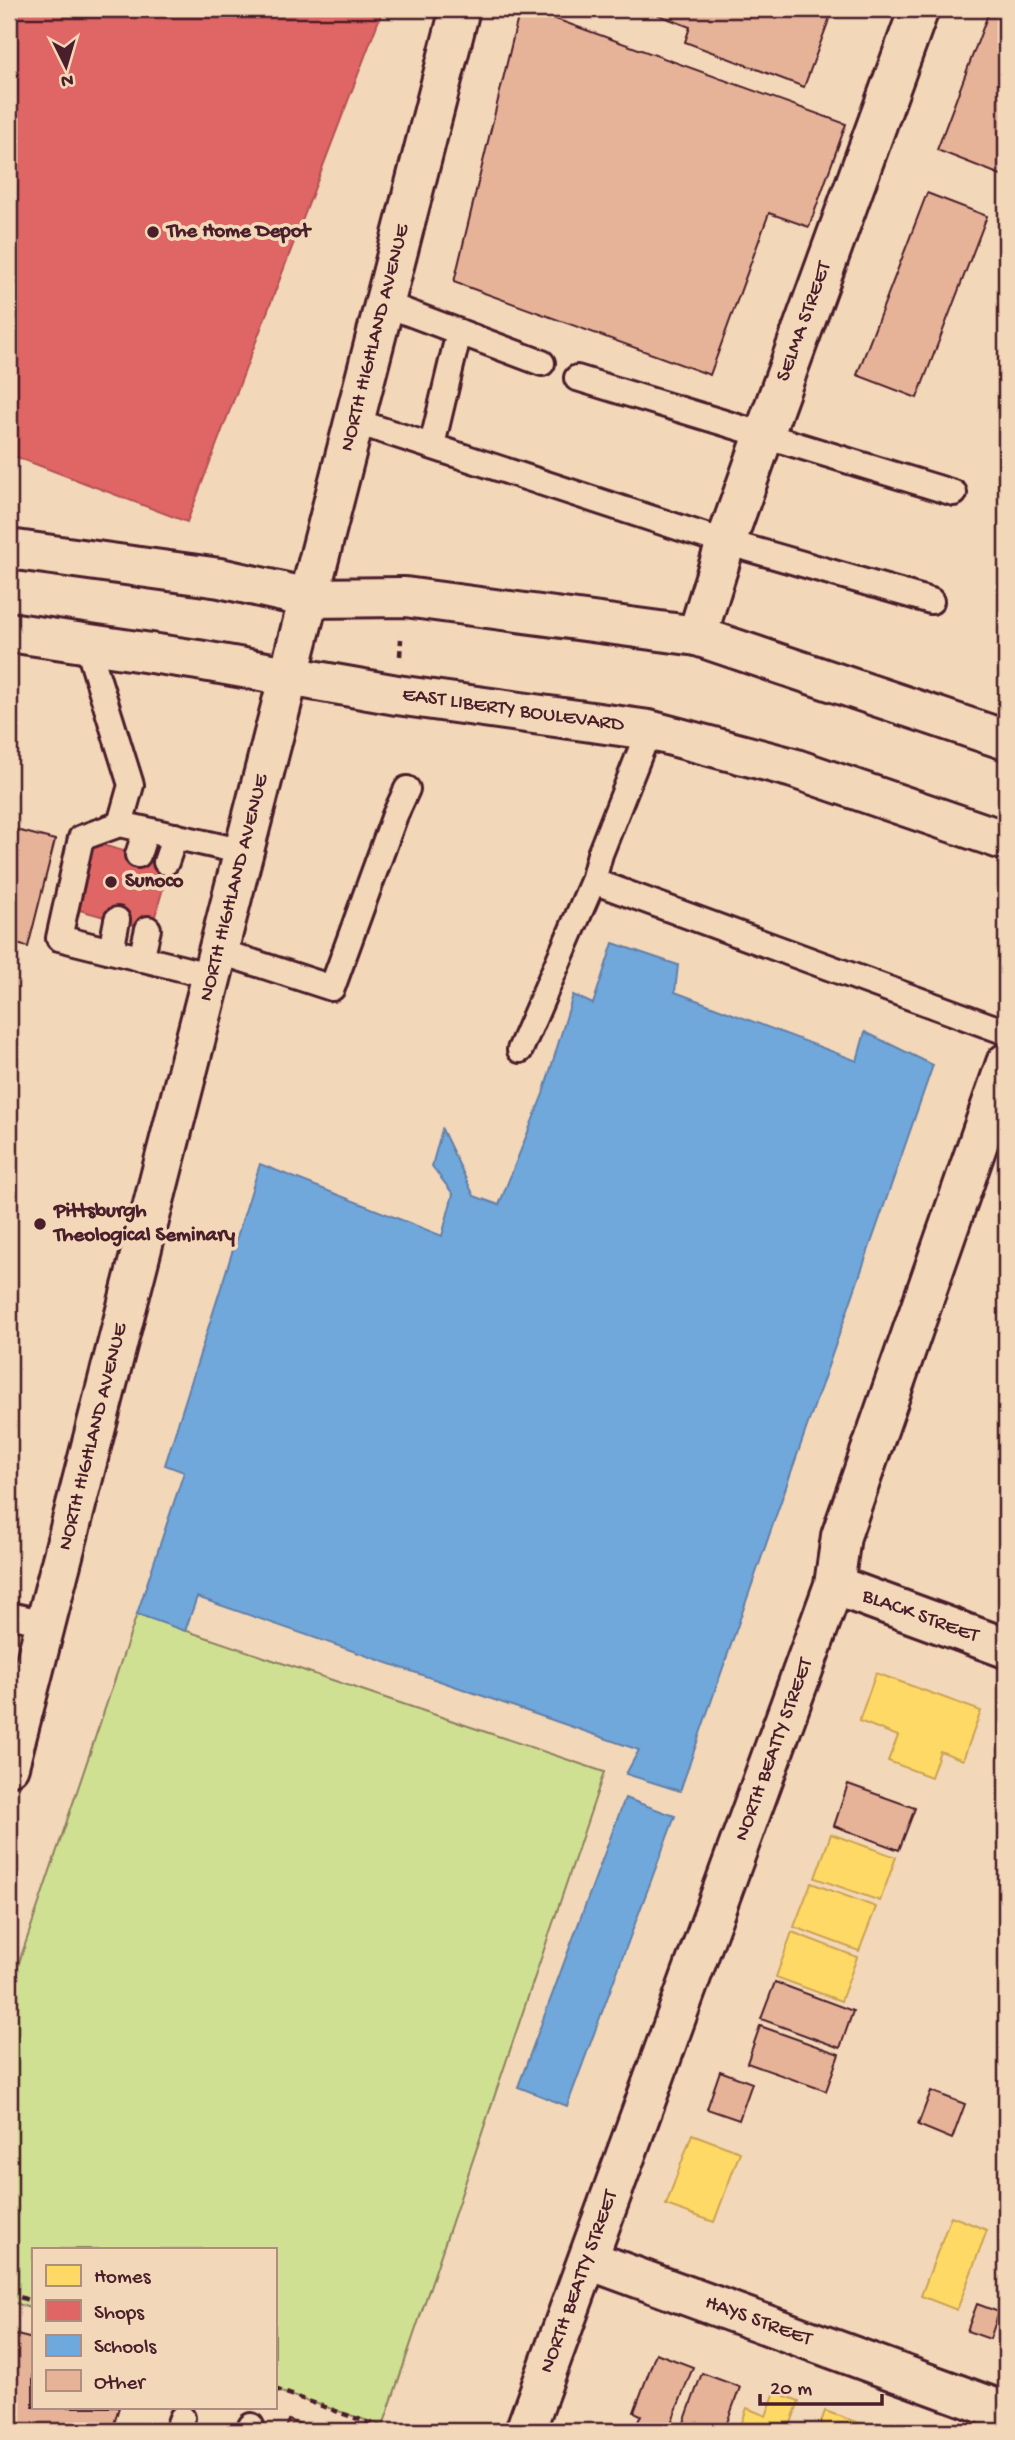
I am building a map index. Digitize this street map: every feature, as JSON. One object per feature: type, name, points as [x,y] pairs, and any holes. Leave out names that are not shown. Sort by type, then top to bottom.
[{"type":"main road","name":"NORTH HIGHLAND AVENUE","points":[[9,1766],[460,9]]},
{"type":"main road","name":"SELMA STREET","points":[[697,636],[726,542],[919,9]]},
{"type":"main road","points":[[9,549],[220,578],[309,598],[405,597],[697,636],[1006,740]]},
{"type":"main road","name":"EAST LIBERTY BOULEVARD","points":[[9,632],[198,660],[397,695],[649,730],[793,768],[1006,841]]},
{"type":"main road","name":"NORTH BEATTY STREET","points":[[525,2431],[834,1585],[841,1536],[1006,1063]]},
{"type":"main road","name":"BLACK STREET","points":[[834,1585],[1006,1648]]},
{"type":"main road","name":"HAYS STREET","points":[[589,2260],[1006,2412]]},
{"type":"lane","points":[[385,304],[542,363]]},
{"type":"lane","points":[[432,445],[459,332]]},
{"type":"lane","points":[[577,378],[954,493]]},
{"type":"lane","points":[[354,421],[726,542],[930,601]]},
{"type":"lane","points":[[87,644],[131,785],[120,824]]},
{"type":"lane","points":[[520,1050],[593,881],[600,854],[649,730]]},
{"type":"lane","points":[[244,852],[120,824],[81,838],[59,938],[141,959],[215,963],[332,988],[407,789]]},
{"type":"lane","points":[[138,855],[146,830]]},
{"type":"lane","points":[[166,862],[175,836]]},
{"type":"lane","points":[[593,881],[1006,1032]]},
{"type":"lane","points":[[111,951],[117,920]]},
{"type":"lane","points":[[141,959],[148,929]]},
{"type":"lane","points":[[9,1615],[46,1623]]},
{"type":"path","points":[[9,2293],[32,2302]]},
{"type":"path","points":[[276,2389],[391,2431]]},
{"type":"green space","points":[[137,1614],[604,1772],[383,2426],[276,2390],[276,2248],[32,2248],[32,2309],[9,2301],[9,1992]]},
{"type":"building: Homes","points":[[876,1673],[981,1711],[963,1760],[940,1751],[931,1777],[888,1761],[898,1736],[859,1721]]},
{"type":"building: Homes","points":[[831,1834],[896,1857],[880,1901],[815,1878]]},
{"type":"building: Homes","points":[[811,1883],[876,1907],[859,1951],[794,1927]]},
{"type":"building: Homes","points":[[792,1932],[857,1957],[841,2001],[776,1977]]},
{"type":"building: Homes","points":[[692,2134],[740,2152],[714,2222],[666,2205]]},
{"type":"building: Homes","points":[[951,2216],[987,2230],[957,2310],[921,2296]]},
{"type":"building: Homes","points":[[775,2392],[799,2401],[788,2431],[739,2431],[747,2408],[766,2416]]},
{"type":"building: Homes","points":[[825,2411],[867,2426],[866,2431],[818,2431]]},
{"type":"building: Shops","name":"The Home Depot","points":[[9,9],[383,9],[187,522],[9,454]]},
{"type":"building: Shops","points":[[95,843],[170,864],[151,930],[76,909]]},
{"type":"building: Schools","points":[[613,943],[678,965],[675,992],[857,1061],[865,1032],[933,1065],[680,1791],[626,1774],[639,1750],[197,1597],[185,1631],[137,1614],[184,1472],[165,1465],[260,1164],[442,1236],[453,1194],[432,1166],[442,1129],[474,1196],[499,1205],[543,1094],[573,995],[593,1004]]},
{"type":"building: Schools","points":[[625,1798],[675,1816],[567,2106],[518,2087]]},
{"type":"building: Other","points":[[520,9],[528,9],[846,124],[809,227],[769,213],[710,375],[454,282]]},
{"type":"building: Other","points":[[643,9],[833,9],[804,87],[685,42],[690,27]]},
{"type":"building: Other","points":[[990,9],[1006,9],[1006,177],[937,150]]},
{"type":"building: Other","points":[[927,193],[987,216],[917,398],[857,375]]},
{"type":"building: Other","points":[[9,828],[55,840],[28,947],[9,942]]},
{"type":"building: Other","points":[[848,1784],[915,1808],[899,1850],[834,1826]]},
{"type":"building: Other","points":[[775,1982],[853,2011],[840,2048],[761,2019]]},
{"type":"building: Other","points":[[760,2026],[839,2054],[826,2091],[747,2063]]},
{"type":"building: Other","points":[[720,2071],[752,2083],[739,2120],[707,2109]]},
{"type":"building: Other","points":[[931,2091],[965,2104],[952,2139],[918,2125]]},
{"type":"building: Other","points":[[977,2304],[999,2312],[990,2339],[967,2331]]},
{"type":"building: Other","points":[[9,2333],[32,2339],[32,2408],[119,2408],[112,2431],[32,2431],[9,2425]]},
{"type":"building: Other","points":[[656,2353],[693,2367],[668,2431],[634,2431],[641,2415],[634,2412]]},
{"type":"building: Other","points":[[702,2373],[740,2387],[724,2431],[681,2431]]},
{"type":"building: Other","points":[[289,2420],[320,2431],[285,2431]]},
{"type":"place","name":"The Home Depot","points":[[153,232]]},
{"type":"place","name":"Sunoco","points":[[111,882]]},
{"type":"place","name":"Pittsburgh Theological Seminary","points":[[40,1224]]}]
